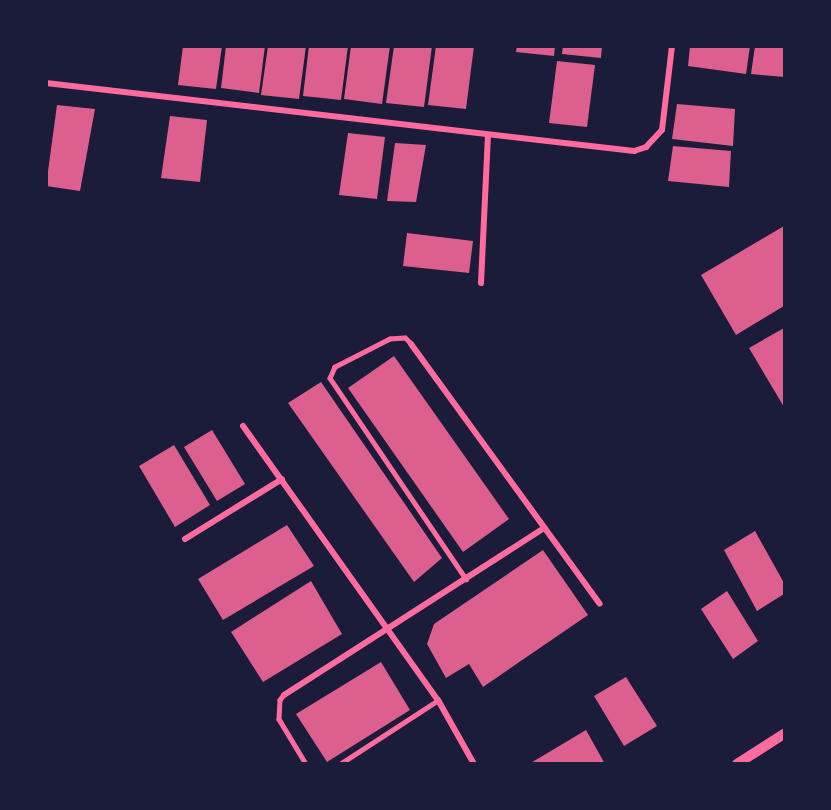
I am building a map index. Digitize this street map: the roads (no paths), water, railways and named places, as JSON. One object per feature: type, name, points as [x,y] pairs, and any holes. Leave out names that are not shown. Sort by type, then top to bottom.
[{"type":"street","points":[[46,83],[488,136],[634,151],[646,147],[662,130],[672,46]]},
{"type":"street","points":[[481,283],[488,136]]},
{"type":"street","points":[[411,344],[600,604]]},
{"type":"street","points":[[243,426],[389,628],[438,700],[474,764]]},
{"type":"street","points":[[185,539],[282,479]]},
{"type":"street","points":[[285,695],[544,528]]},
{"type":"street","points":[[737,764],[784,734]]},
{"type":"lane","points":[[411,344],[405,338],[390,339],[335,367],[330,378],[466,579]]},
{"type":"lane","points":[[285,695],[280,700],[279,719],[306,764]]},
{"type":"lane","points":[[340,764],[438,700]]}]
